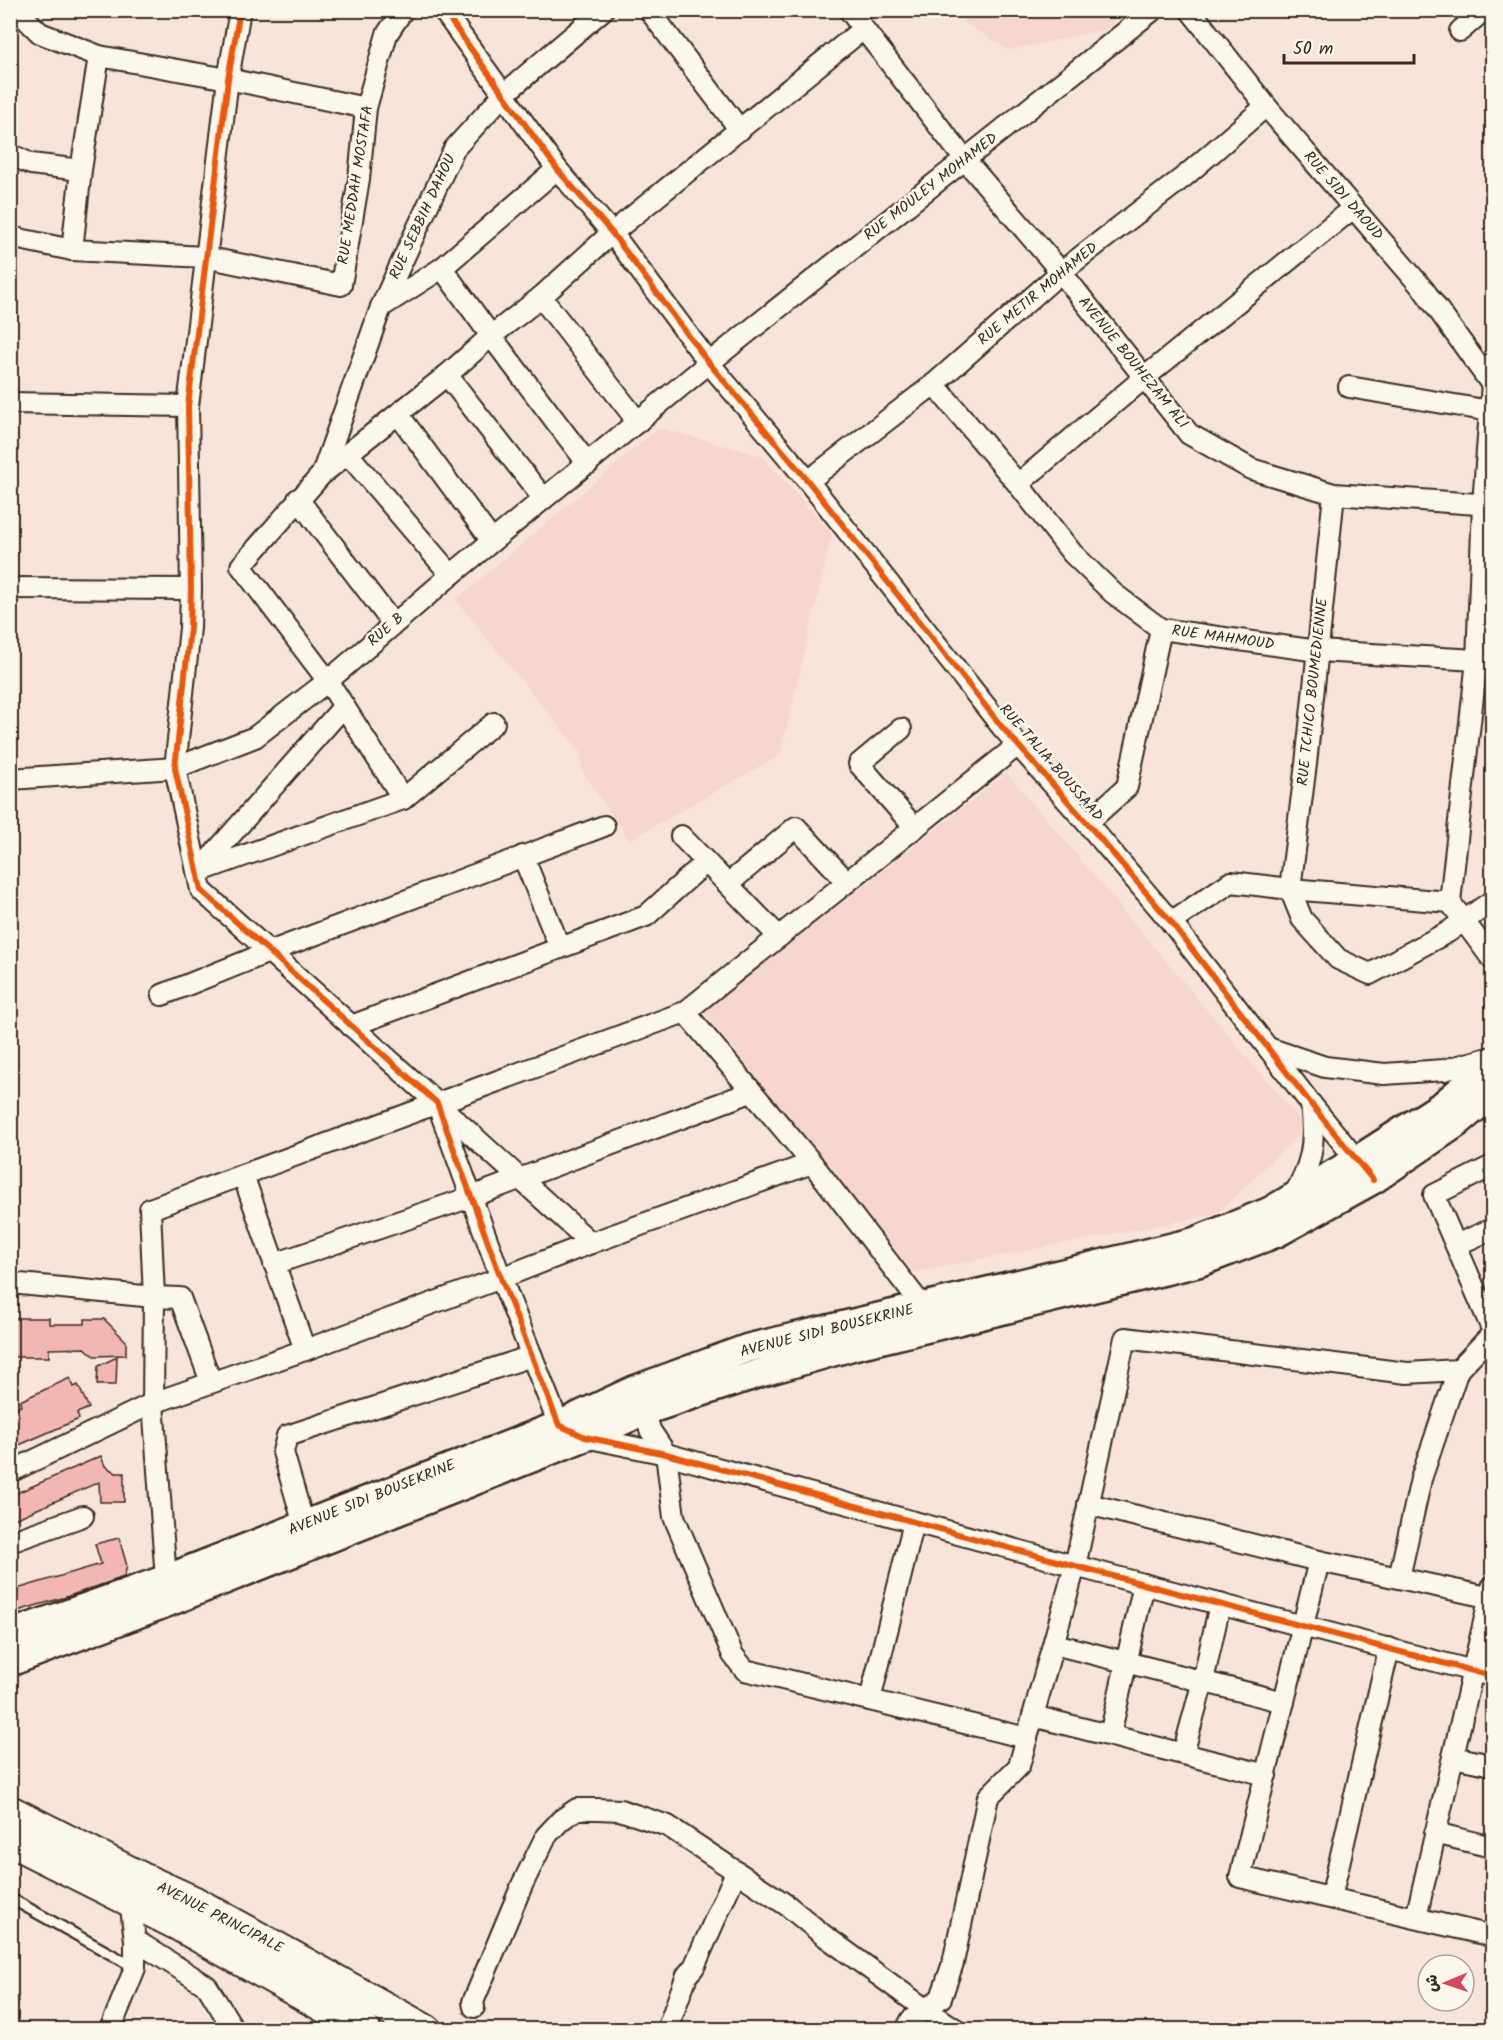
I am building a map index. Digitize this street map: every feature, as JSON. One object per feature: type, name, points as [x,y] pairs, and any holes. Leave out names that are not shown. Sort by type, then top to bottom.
[{"type":"main road","name":"AVENUE SIDI BOUSEKRINE","points":[[10,1634],[166,1580],[559,1425],[634,1390],[748,1348],[1192,1242],[1365,1170],[1492,1063]]},
{"type":"main road","points":[[10,1662],[169,1602],[645,1411],[757,1374],[854,1346],[1198,1263],[1277,1233],[1365,1170],[1457,1123],[1492,1094]]},
{"type":"main road","name":"AVENUE PRINCIPALE","points":[[10,1811],[136,1889],[176,1924],[364,2030]]},
{"type":"main road","name":"AVENUE PRINCIPALE","points":[[10,1840],[136,1889],[195,1902],[426,2030]]},
{"type":"street","points":[[17,10],[40,33],[99,56],[228,79],[366,108]]},
{"type":"street","points":[[240,10],[228,79],[188,406],[192,589],[175,768],[201,890],[591,1243]]},
{"type":"street","name":"RUE MEDDAH MOSTAFA","points":[[10,237],[72,250],[205,257],[341,285],[359,180],[366,108],[387,34],[403,10]]},
{"type":"street","name":"RUE TALIA BOUSSAAD","points":[[443,10],[557,169],[612,233],[709,363],[808,481],[1002,727],[1171,922],[1311,1104],[1365,1170]]},
{"type":"street","name":"RUE SEBBIH DAHOU","points":[[322,474],[381,307],[454,150],[502,95],[603,10]]},
{"type":"street","points":[[649,10],[740,130]]},
{"type":"street","name":"AVENUE BOUHEZAM ALI","points":[[849,10],[965,160],[1061,273],[1190,434],[1251,469],[1334,494],[1488,504]]},
{"type":"street","name":"RUE MOULEY MOHAMED","points":[[709,363],[1152,10]]},
{"type":"street","name":"RUE SIDI DAOUD","points":[[1190,10],[1266,106],[1424,290],[1492,384]]},
{"type":"street","points":[[1460,31],[1484,10]]},
{"type":"street","points":[[403,799],[328,681],[241,566],[322,474],[447,375],[490,336],[541,297],[612,233],[862,29]]},
{"type":"street","points":[[72,250],[81,170],[99,56]]},
{"type":"street","name":"RUE METIR MOHAMED","points":[[808,481],[934,384],[1061,273],[1185,176],[1266,106]]},
{"type":"street","points":[[10,154],[31,164],[81,170]]},
{"type":"street","points":[[381,307],[442,268],[557,169]]},
{"type":"street","points":[[1018,484],[1353,208]]},
{"type":"street","points":[[442,268],[490,336],[588,464]]},
{"type":"street","points":[[541,297],[638,422]]},
{"type":"street","name":"RUE B","points":[[10,779],[175,768],[255,737],[328,681],[543,498],[588,464],[709,363]]},
{"type":"street","points":[[447,375],[543,498]]},
{"type":"street","name":"RUE MAHMOUD","points":[[934,384],[1080,561],[1113,594],[1161,629],[1318,651],[1485,665]]},
{"type":"street","points":[[1450,902],[1485,665],[1492,384]]},
{"type":"street","points":[[1349,387],[1490,411]]},
{"type":"street","points":[[10,403],[188,406]]},
{"type":"street","points":[[398,414],[492,541]]},
{"type":"street","points":[[348,454],[451,575]]},
{"type":"street","name":"RUE TCHICO BOUMEDIENNE","points":[[1290,889],[1334,494]]},
{"type":"street","points":[[298,499],[393,624]]},
{"type":"street","points":[[10,588],[192,589]]},
{"type":"street","points":[[1087,823],[1127,788],[1161,629]]},
{"type":"street","points":[[198,872],[344,706]]},
{"type":"street","points":[[198,872],[403,799],[494,723]]},
{"type":"street","points":[[901,729],[859,764],[915,828]]},
{"type":"street","points":[[166,1580],[153,1403],[154,1297],[150,1209],[685,1012],[1018,745]]},
{"type":"street","points":[[162,995],[269,952],[604,826]]},
{"type":"street","points":[[728,884],[796,827],[847,882]]},
{"type":"street","points":[[681,836],[779,937]]},
{"type":"street","points":[[522,856],[560,948]]},
{"type":"street","points":[[351,1026],[646,916],[706,862]]},
{"type":"street","points":[[1171,922],[1231,882],[1450,902],[1492,959]]},
{"type":"street","points":[[1290,889],[1302,919],[1338,959],[1370,974],[1448,932],[1492,901]]},
{"type":"street","points":[[685,1012],[812,1163],[923,1307]]},
{"type":"street","points":[[1268,1048],[1325,1067],[1384,1074],[1444,1070],[1492,1058]]},
{"type":"street","points":[[274,1264],[471,1197],[751,1092]]},
{"type":"street","points":[[437,1103],[501,1278],[559,1425],[585,1437],[666,1454],[1075,1566],[1492,1676]]},
{"type":"street","points":[[1291,1199],[1304,1178],[1312,1154],[1314,1129],[1311,1104]]},
{"type":"street","points":[[10,1472],[153,1403],[305,1350],[812,1163]]},
{"type":"street","points":[[1492,1166],[1434,1195],[1492,1329]]},
{"type":"street","points":[[243,1175],[305,1350]]},
{"type":"street","points":[[1456,1245],[1492,1229]]},
{"type":"street","points":[[10,1283],[180,1298],[211,1382]]},
{"type":"street","points":[[1400,1578],[1421,1479],[1458,1370],[1492,1334]]},
{"type":"street","points":[[906,2030],[911,2020],[941,1998],[953,1963],[988,1797],[1019,1766],[1075,1566],[1125,1338],[1407,1373],[1458,1370]]},
{"type":"street","points":[[304,1525],[283,1452],[287,1436],[532,1356]]},
{"type":"street","points":[[645,1411],[650,1430],[666,1454],[674,1517],[733,1656],[745,1670],[1027,1738]]},
{"type":"street","points":[[1088,1504],[1319,1561],[1492,1594],[1416,1918]]},
{"type":"street","points":[[10,1542],[84,1516]]},
{"type":"street","points":[[870,1700],[914,1522]]},
{"type":"street","points":[[1319,1561],[1240,1877],[1492,1936]]},
{"type":"street","points":[[1110,1735],[1144,1584]]},
{"type":"street","points":[[1183,1754],[1203,1681],[1220,1604]]},
{"type":"street","points":[[1054,1644],[1284,1702]]},
{"type":"street","points":[[1331,1898],[1389,1648]]},
{"type":"street","points":[[1033,1716],[1266,1775]]},
{"type":"street","points":[[1453,1756],[1492,1765]]},
{"type":"street","points":[[474,2007],[473,2002],[490,1958],[546,1836],[561,1820],[577,1809],[620,1810],[668,1826],[788,1906],[822,1934],[957,2030]]},
{"type":"street","points":[[1436,1833],[1492,1847]]},
{"type":"street","points":[[667,2030],[687,1975],[694,1967],[736,1872]]},
{"type":"street","points":[[111,2029],[135,1968],[136,1889]]},
{"type":"street","points":[[135,1940],[207,1986],[234,2030]]},
{"type":"lane","points":[[10,1898],[135,1968]]},
{"type":"shaded area","points":[[961,10],[1119,11],[1108,29],[1008,50],[964,22]]},
{"type":"shaded area","points":[[659,428],[762,456],[832,535],[780,755],[629,840],[583,772],[580,752],[456,600]]},
{"type":"shaded area","points":[[1007,773],[1300,1120],[1299,1134],[1217,1214],[913,1272],[704,1012]]},
{"type":"building","points":[[10,1318],[49,1318],[49,1324],[85,1324],[85,1319],[104,1319],[126,1341],[126,1355],[94,1356],[85,1348],[49,1349],[49,1357],[10,1357]]},
{"type":"building","points":[[117,1357],[116,1385],[97,1385],[98,1366]]},
{"type":"building","points":[[70,1378],[74,1387],[78,1385],[89,1408],[77,1413],[79,1419],[10,1449],[10,1410],[21,1406],[20,1401]]},
{"type":"building","points":[[101,1456],[105,1466],[116,1473],[124,1473],[124,1502],[100,1502],[99,1482],[10,1521],[10,1496]]},
{"type":"building","points":[[119,1538],[127,1566],[124,1577],[10,1613],[10,1591],[101,1564],[95,1544]]},
{"type":"cycle path","points":[[240,10],[228,79],[188,406],[190,628],[175,768],[201,890],[437,1103],[501,1278],[559,1425],[585,1437],[666,1454],[1075,1566],[1492,1676]]},
{"type":"cycle path","points":[[443,10],[557,169],[612,233],[709,363],[808,481],[1002,727],[1171,922],[1311,1104],[1373,1180]]}]
